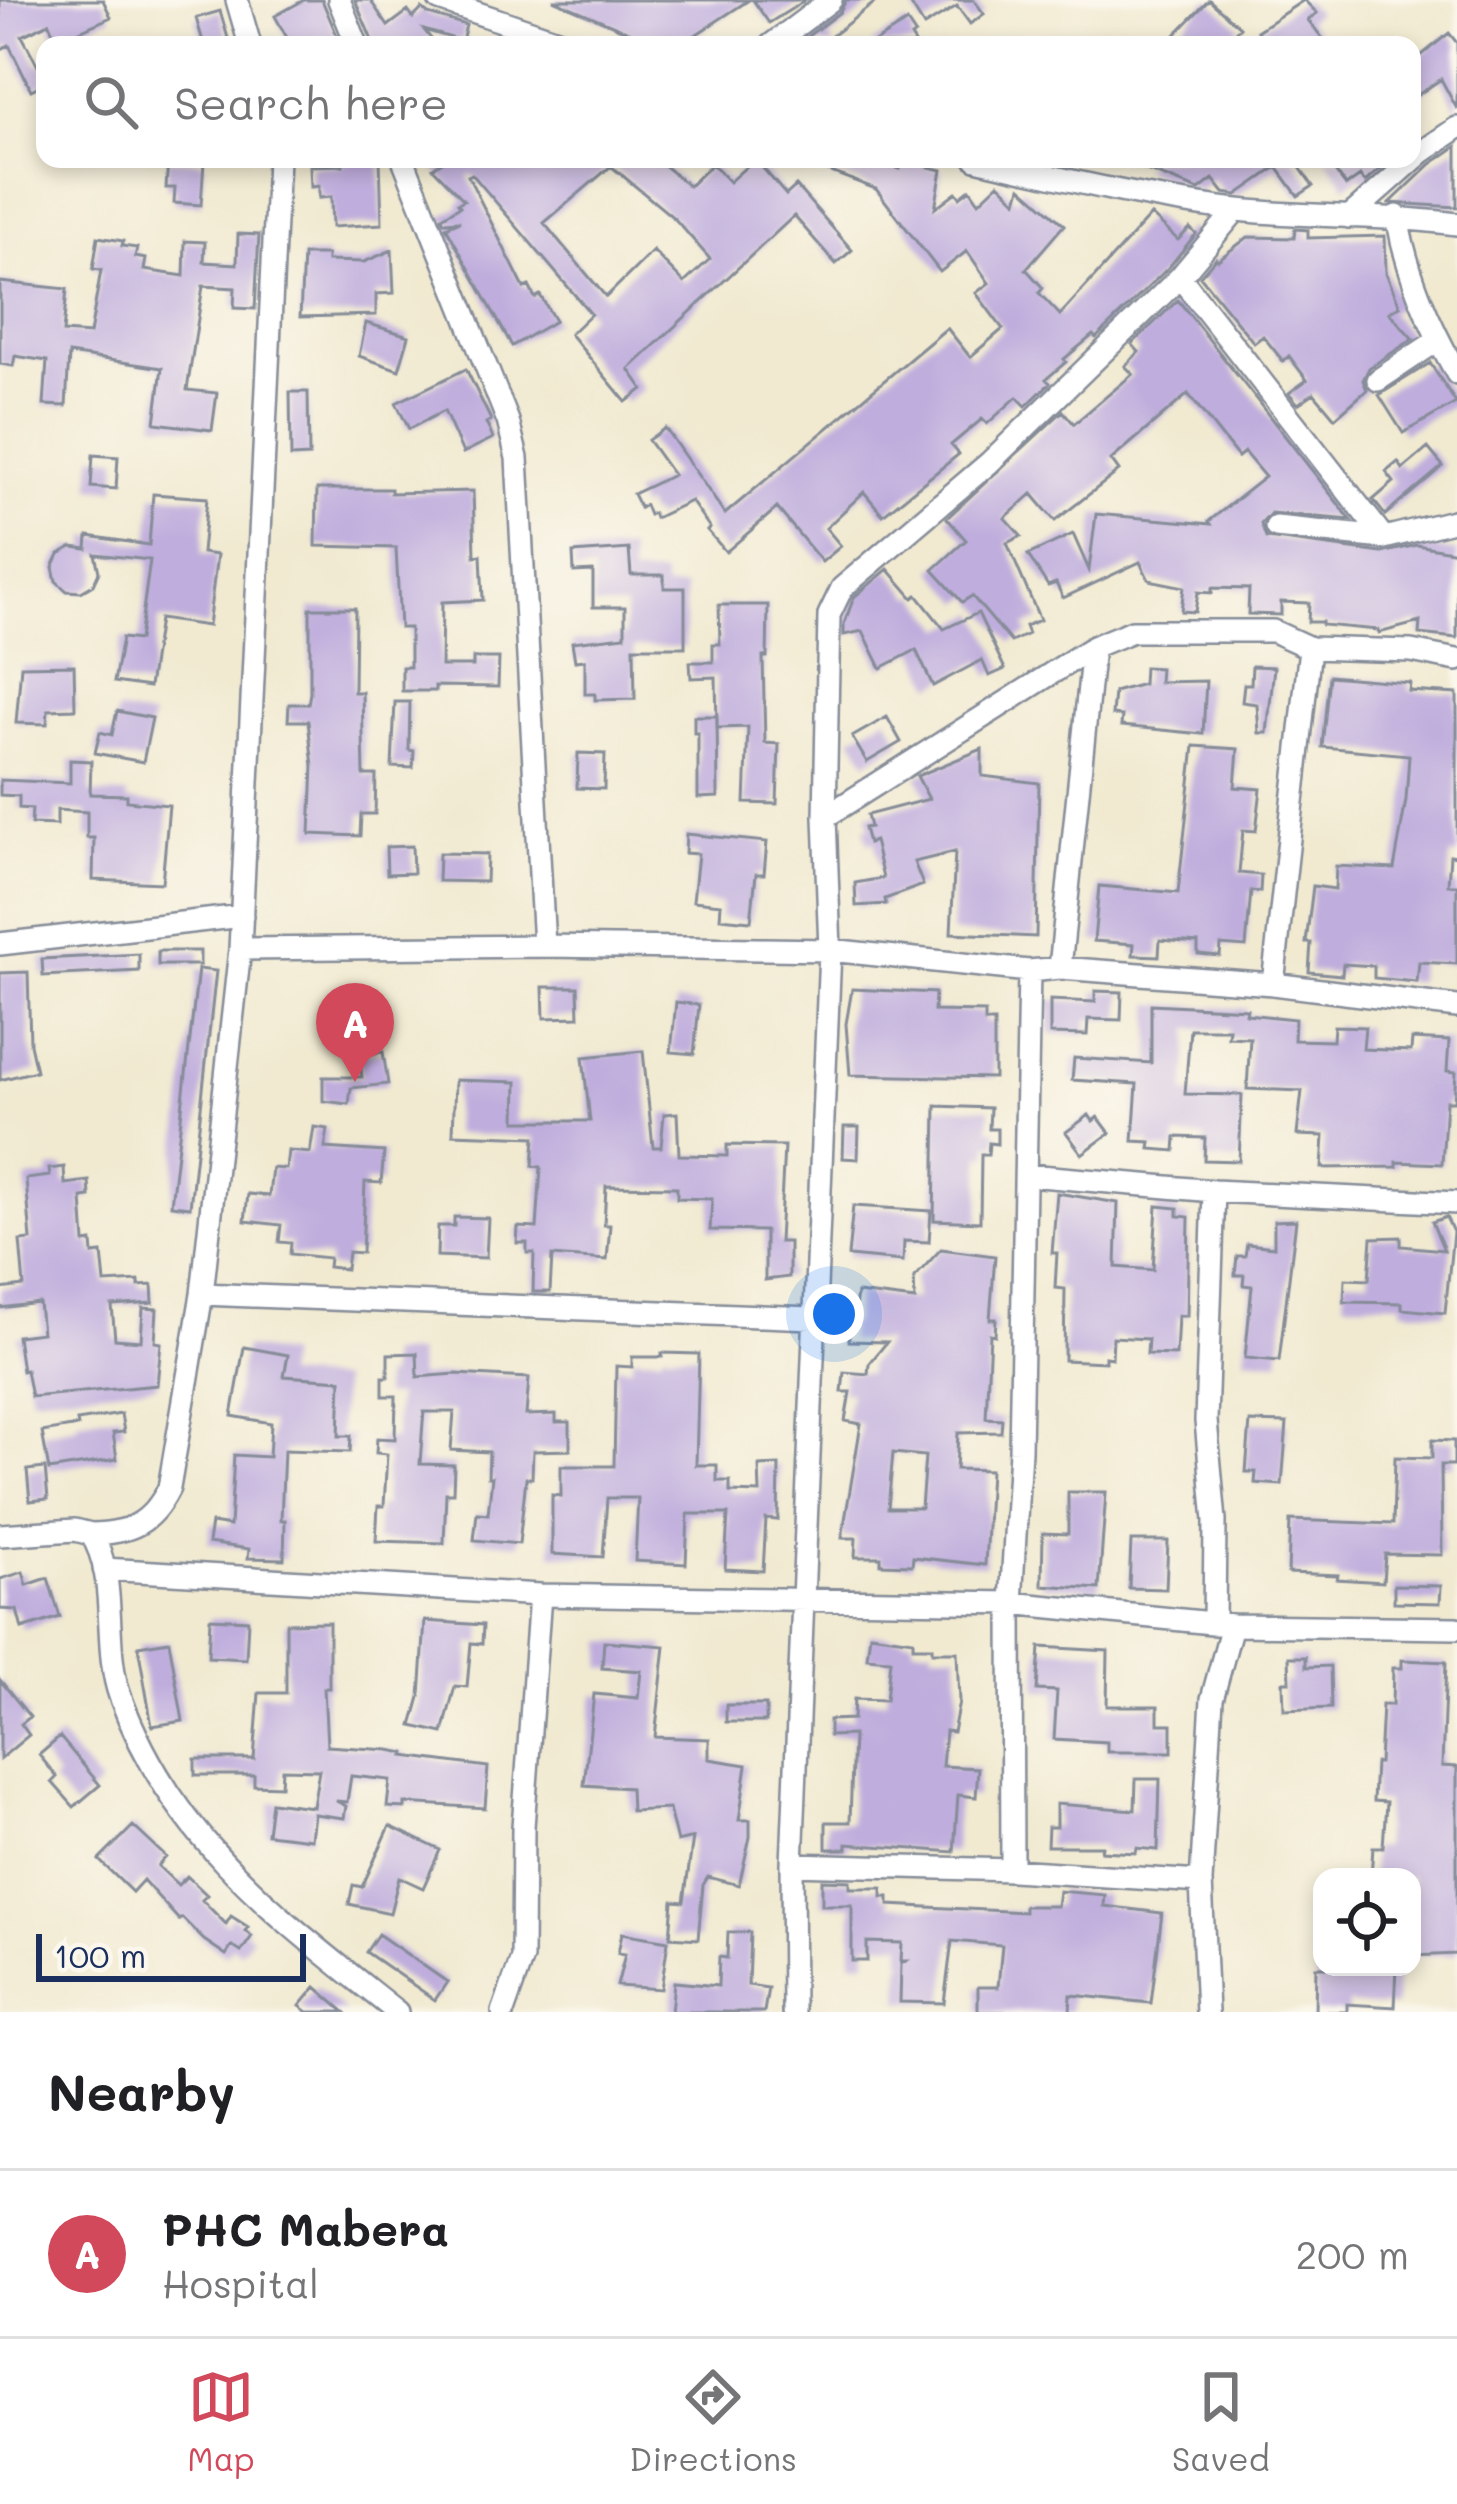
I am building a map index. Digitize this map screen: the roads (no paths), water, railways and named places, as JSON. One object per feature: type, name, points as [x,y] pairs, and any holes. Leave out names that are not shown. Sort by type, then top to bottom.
[{"type":"street","points":[[237,0],[247,36]]},
{"type":"street","points":[[339,0],[353,36]]},
{"type":"street","points":[[439,0],[484,8],[551,36]]},
{"type":"street","points":[[783,36],[831,0]]},
{"type":"street","points":[[1421,153],[1457,128]]},
{"type":"street","points":[[0,1535],[75,1530],[123,1533],[143,1524],[170,1489],[202,1294],[240,950],[278,168]]},
{"type":"street","points":[[407,168],[508,421],[517,458],[544,946]]},
{"type":"street","points":[[1022,168],[1236,210],[1397,215],[1457,224]]},
{"type":"street","points":[[1349,217],[1404,168]]},
{"type":"street","points":[[793,2012],[792,1864],[830,950],[825,818],[829,615],[842,588],[989,464],[1180,277],[1236,210]]},
{"type":"street","points":[[1397,215],[1417,298],[1457,374]]},
{"type":"street","points":[[1180,277],[1384,538]]},
{"type":"street","points":[[1378,380],[1438,340]]},
{"type":"street","points":[[1276,527],[1384,538],[1457,520]]},
{"type":"street","points":[[825,818],[1093,647],[1132,632],[1273,631],[1310,648],[1411,651],[1457,659]]},
{"type":"street","points":[[1060,968],[1093,647]]},
{"type":"street","points":[[1273,984],[1310,648]]},
{"type":"street","points":[[0,944],[242,916]]},
{"type":"street","points":[[240,950],[544,946],[830,950],[1029,971],[1060,968],[1273,984],[1457,1007]]},
{"type":"street","points":[[1012,1870],[1011,1604],[1028,1175],[1029,971]]},
{"type":"street","points":[[1028,1175],[1214,1191],[1457,1203]]},
{"type":"street","points":[[1207,2012],[1201,1882],[1212,1699],[1223,1625],[1206,1421],[1214,1191]]},
{"type":"street","points":[[202,1294],[812,1318]]},
{"type":"street","points":[[91,1534],[99,1545],[104,1569],[111,1659],[119,1695],[168,1795],[201,1840],[252,1892],[397,2012]]},
{"type":"street","points":[[104,1569],[540,1595],[1011,1604],[1223,1625],[1457,1628]]},
{"type":"street","points":[[503,2012],[522,1958],[523,1828],[540,1595]]},
{"type":"street","points":[[792,1864],[1012,1870],[1201,1882]]},
{"type":"place","name":"PHC Mabera","points":[[355,1082]]}]
